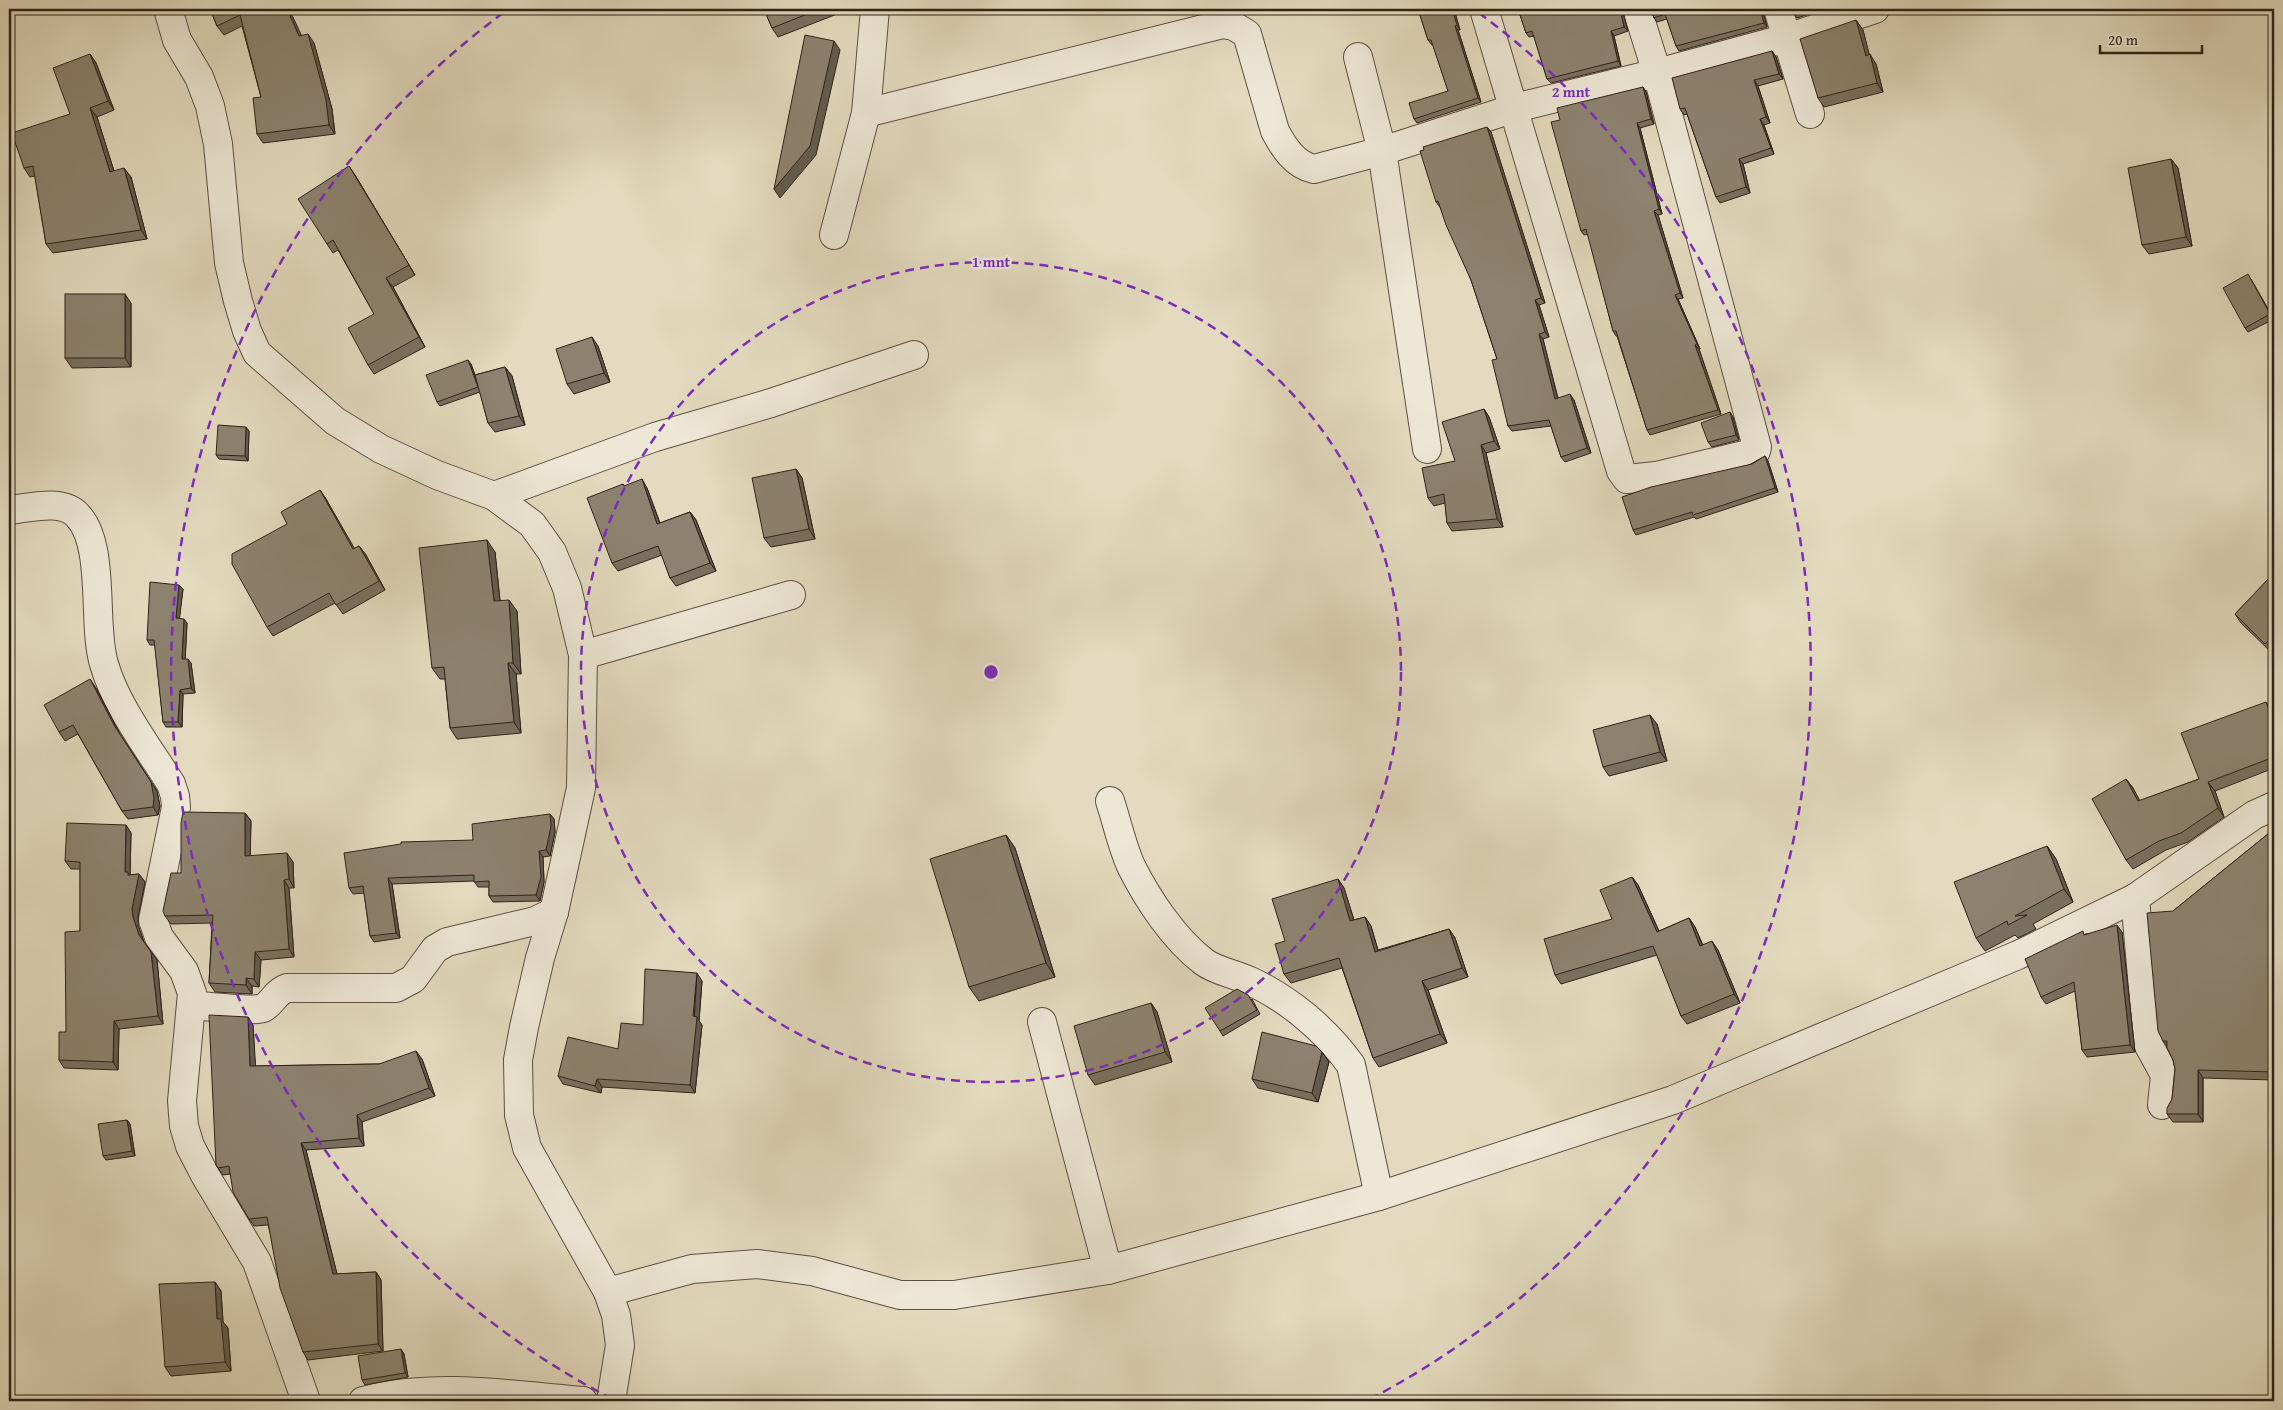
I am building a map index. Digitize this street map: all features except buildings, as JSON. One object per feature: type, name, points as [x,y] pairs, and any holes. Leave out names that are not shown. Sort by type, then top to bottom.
[{"type":"street","points":[[168,9],[177,40],[199,77],[210,106],[218,144],[229,263],[242,316],[257,353],[335,421],[373,444],[436,475],[494,496],[532,524],[552,552],[567,588],[583,655],[581,788],[554,912],[540,958],[518,1060],[519,1114],[527,1148],[608,1292],[616,1315],[620,1345],[611,1401]]},
{"type":"street","points":[[834,235],[866,113],[875,9]]},
{"type":"street","points":[[1484,9],[1623,475],[1627,479],[1656,476],[1743,455],[1756,451],[1757,447],[1637,9]]},
{"type":"street","points":[[1778,9],[1810,114]]},
{"type":"street","points":[[866,113],[1223,24],[1234,26],[1247,34],[1276,131],[1283,146],[1299,162],[1314,169],[1382,151],[1515,108],[1787,38],[1874,9]]},
{"type":"street","points":[[1358,57],[1382,151],[1427,449]]},
{"type":"street","points":[[494,496],[655,437],[770,403],[914,355]]},
{"type":"street","points":[[9,510],[47,506],[66,507],[77,514],[89,534],[96,574],[99,637],[103,663],[121,704],[171,784],[175,796],[176,807],[153,920],[159,937],[189,980],[192,993],[182,1101],[184,1126],[190,1146],[205,1175],[257,1262],[306,1401]]},
{"type":"street","points":[[583,655],[790,595]]},
{"type":"street","points":[[1110,801],[1131,865],[1169,929],[1206,964],[1251,981],[1287,1003],[1321,1029],[1339,1048],[1351,1065],[1379,1196]]},
{"type":"street","points":[[608,1292],[692,1269],[757,1264],[812,1270],[900,1295],[954,1295],[1108,1270],[1379,1196],[1673,1100],[2018,955],[2135,898],[2254,816],[2274,806]]},
{"type":"street","points":[[2135,898],[2148,1044],[2165,1075],[2162,1104]]},
{"type":"street","points":[[191,1005],[258,1009],[270,1003],[280,990],[287,988],[396,988],[413,979],[435,949],[447,942],[535,921],[554,912]]},
{"type":"street","points":[[1042,1022],[1108,1270]]},
{"type":"street","points":[[364,1401],[416,1392],[481,1393],[584,1401]]}]
